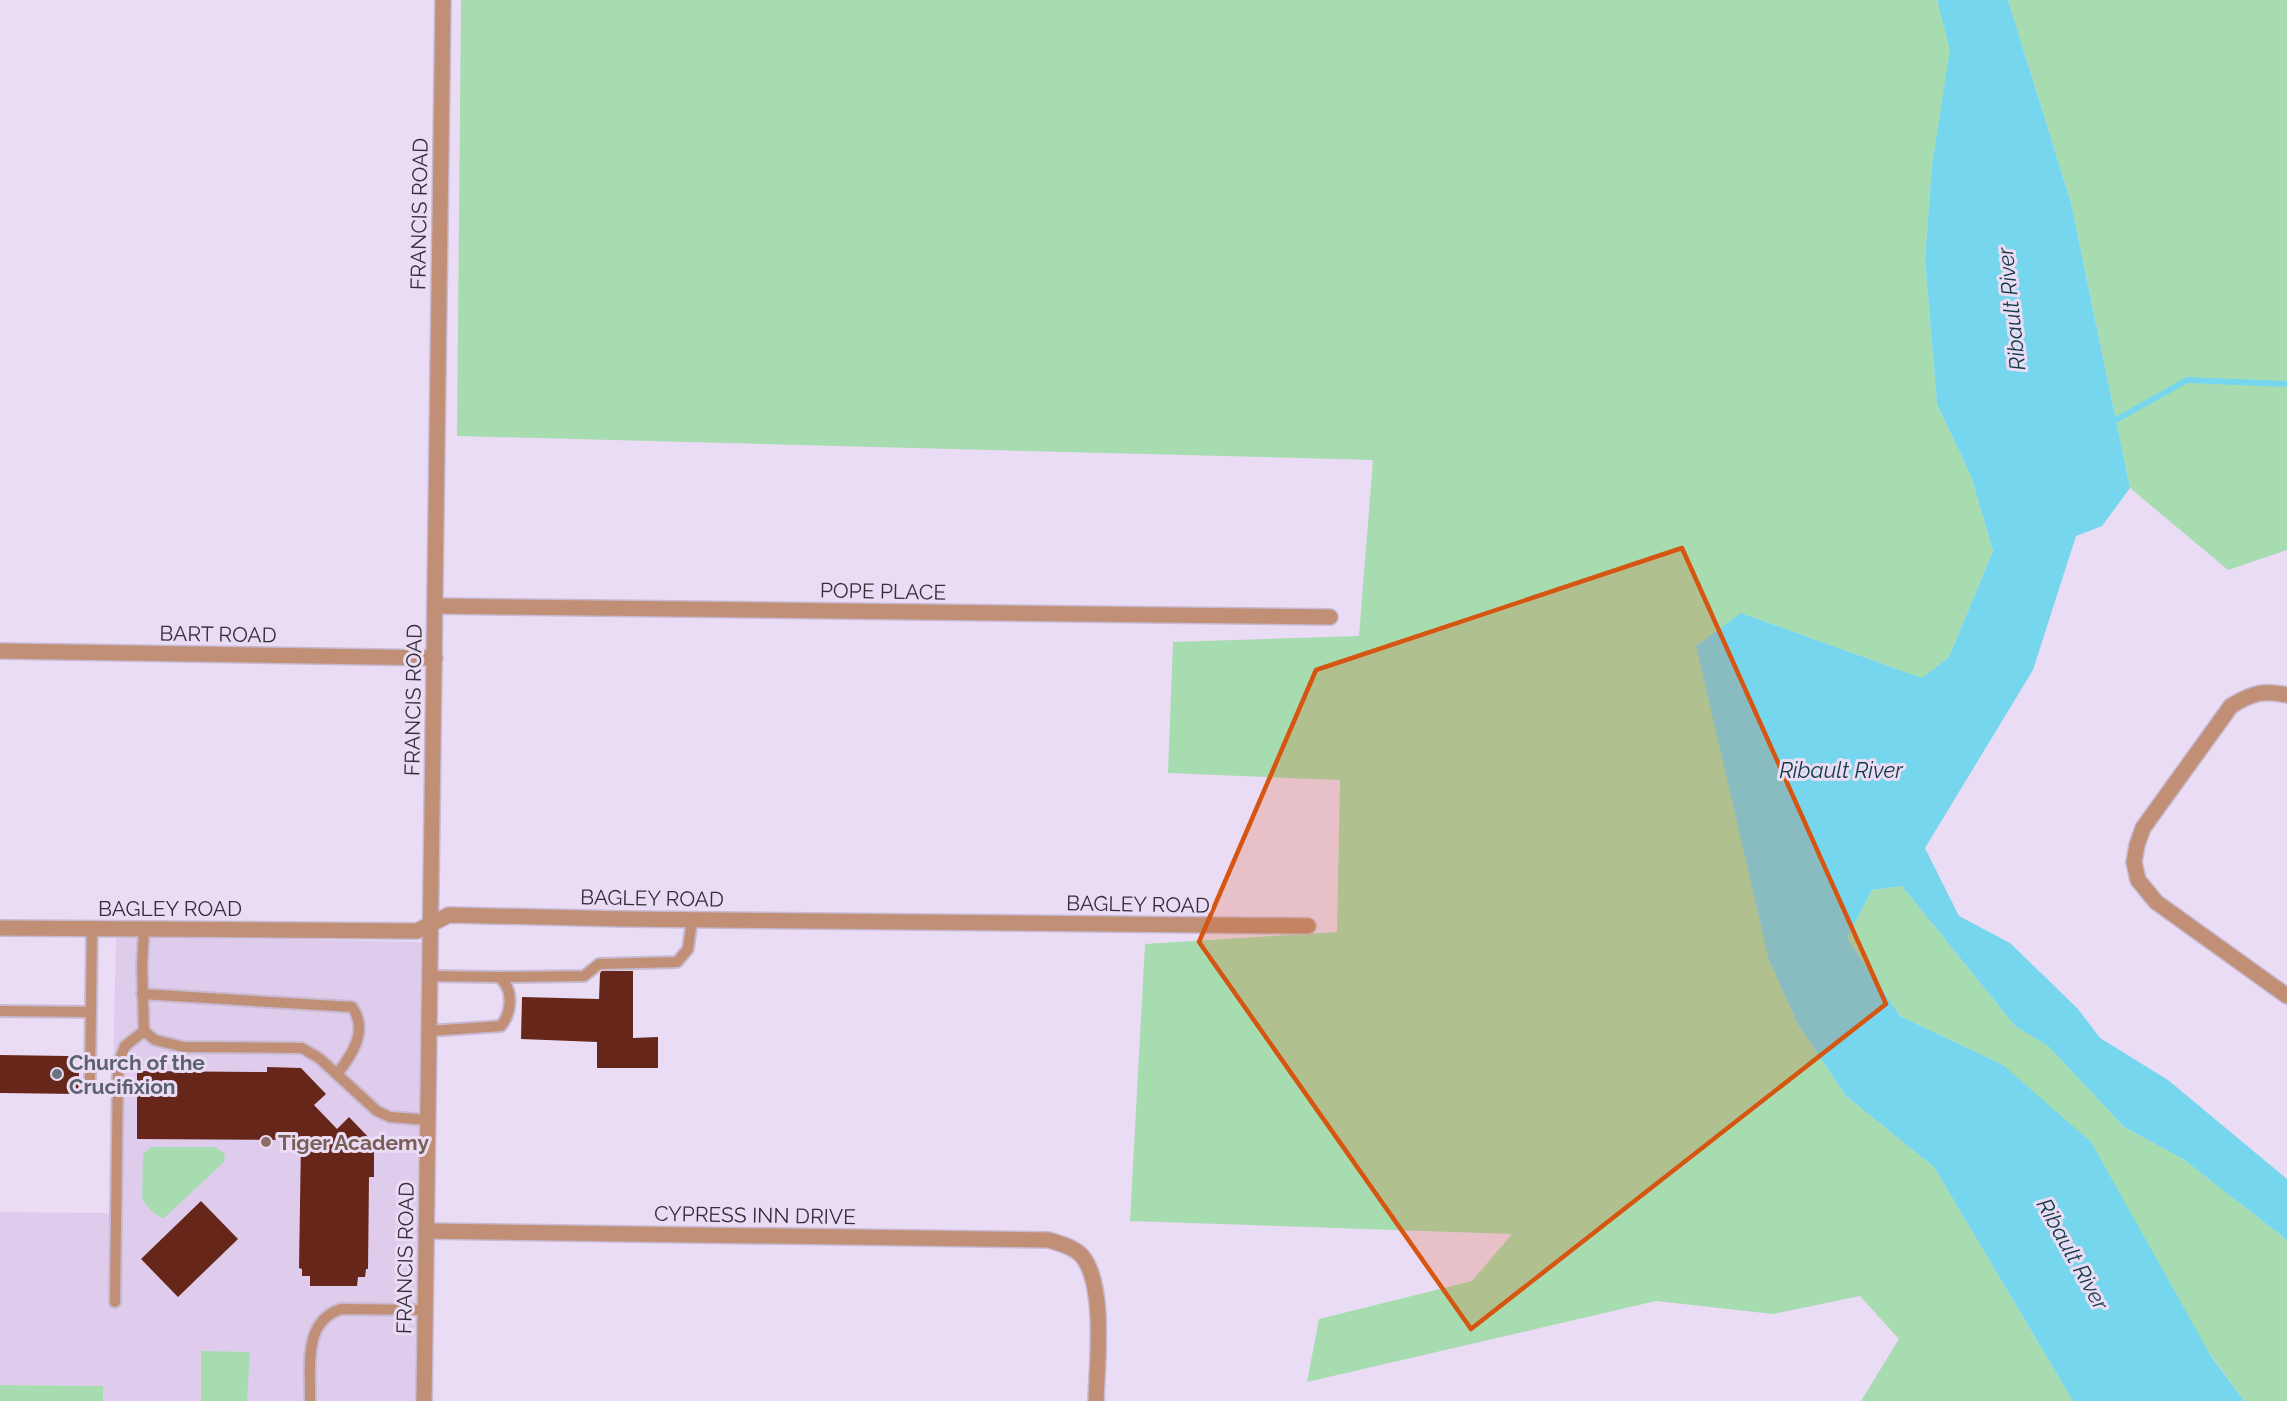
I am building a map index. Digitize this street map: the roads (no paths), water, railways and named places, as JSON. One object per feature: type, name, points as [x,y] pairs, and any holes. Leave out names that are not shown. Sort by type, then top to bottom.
[{"type":"street","name":"FRANCIS ROAD","points":[[424,1401],[442,0]]},
{"type":"street","name":"POPE PLACE","points":[[435,606],[1330,617]]},
{"type":"street","name":"BART ROAD","points":[[0,651],[435,658]]},
{"type":"street","points":[[2287,695],[2270,692],[2250,695],[2232,706],[2143,828],[2136,845],[2134,862],[2138,880],[2157,902],[2287,996]]},
{"type":"street","name":"BAGLEY ROAD","points":[[0,928],[417,932],[449,915],[692,920],[1308,926]]},
{"type":"street","name":"CYPRESS INN DRIVE","points":[[426,1231],[1049,1240],[1081,1254],[1090,1268],[1098,1304],[1096,1401]]},
{"type":"lane","points":[[430,976],[584,976],[598,964],[676,962],[688,950],[692,920]]},
{"type":"lane","points":[[90,1079],[92,929]]},
{"type":"lane","points":[[144,929],[142,994],[144,1031],[155,1040],[184,1047],[302,1048],[319,1058],[377,1111],[390,1117],[428,1119]]},
{"type":"lane","points":[[429,1031],[501,1026],[508,1013],[510,996],[508,987],[499,977]]},
{"type":"lane","points":[[142,994],[352,1007],[358,1016],[359,1036],[351,1057],[337,1074]]},
{"type":"lane","points":[[0,1011],[91,1012]]},
{"type":"lane","points":[[115,1302],[118,1065],[125,1046],[144,1031]]},
{"type":"lane","points":[[310,1401],[312,1343],[322,1319],[329,1313],[341,1309],[425,1310]]},
{"type":"water","name":"Ribault River","points":[[1937,0],[2008,0],[2071,203],[2130,488],[2102,526],[2076,536],[2033,670],[1925,848],[1959,916],[2010,943],[2078,1009],[2100,1038],[2168,1080],[2287,1179],[2287,1240],[2183,1159],[2124,1127],[2048,1046],[2015,1026],[1902,886],[1872,890],[1847,938],[1900,1016],[2003,1065],[2091,1142],[2211,1356],[2244,1401],[2073,1401],[1934,1167],[1846,1096],[1798,1025],[1769,960],[1696,646],[1741,613],[1922,678],[1949,657],[1993,551],[1971,476],[1937,404],[1925,260],[1932,165],[1950,50]]},
{"type":"waterway","points":[[2116,420],[2187,380],[2287,384]]},
{"type":"place","name":"Church of the Crucifixion","points":[[57,1074]]},
{"type":"place","name":"Tiger Academy","points":[[266,1142]]}]
